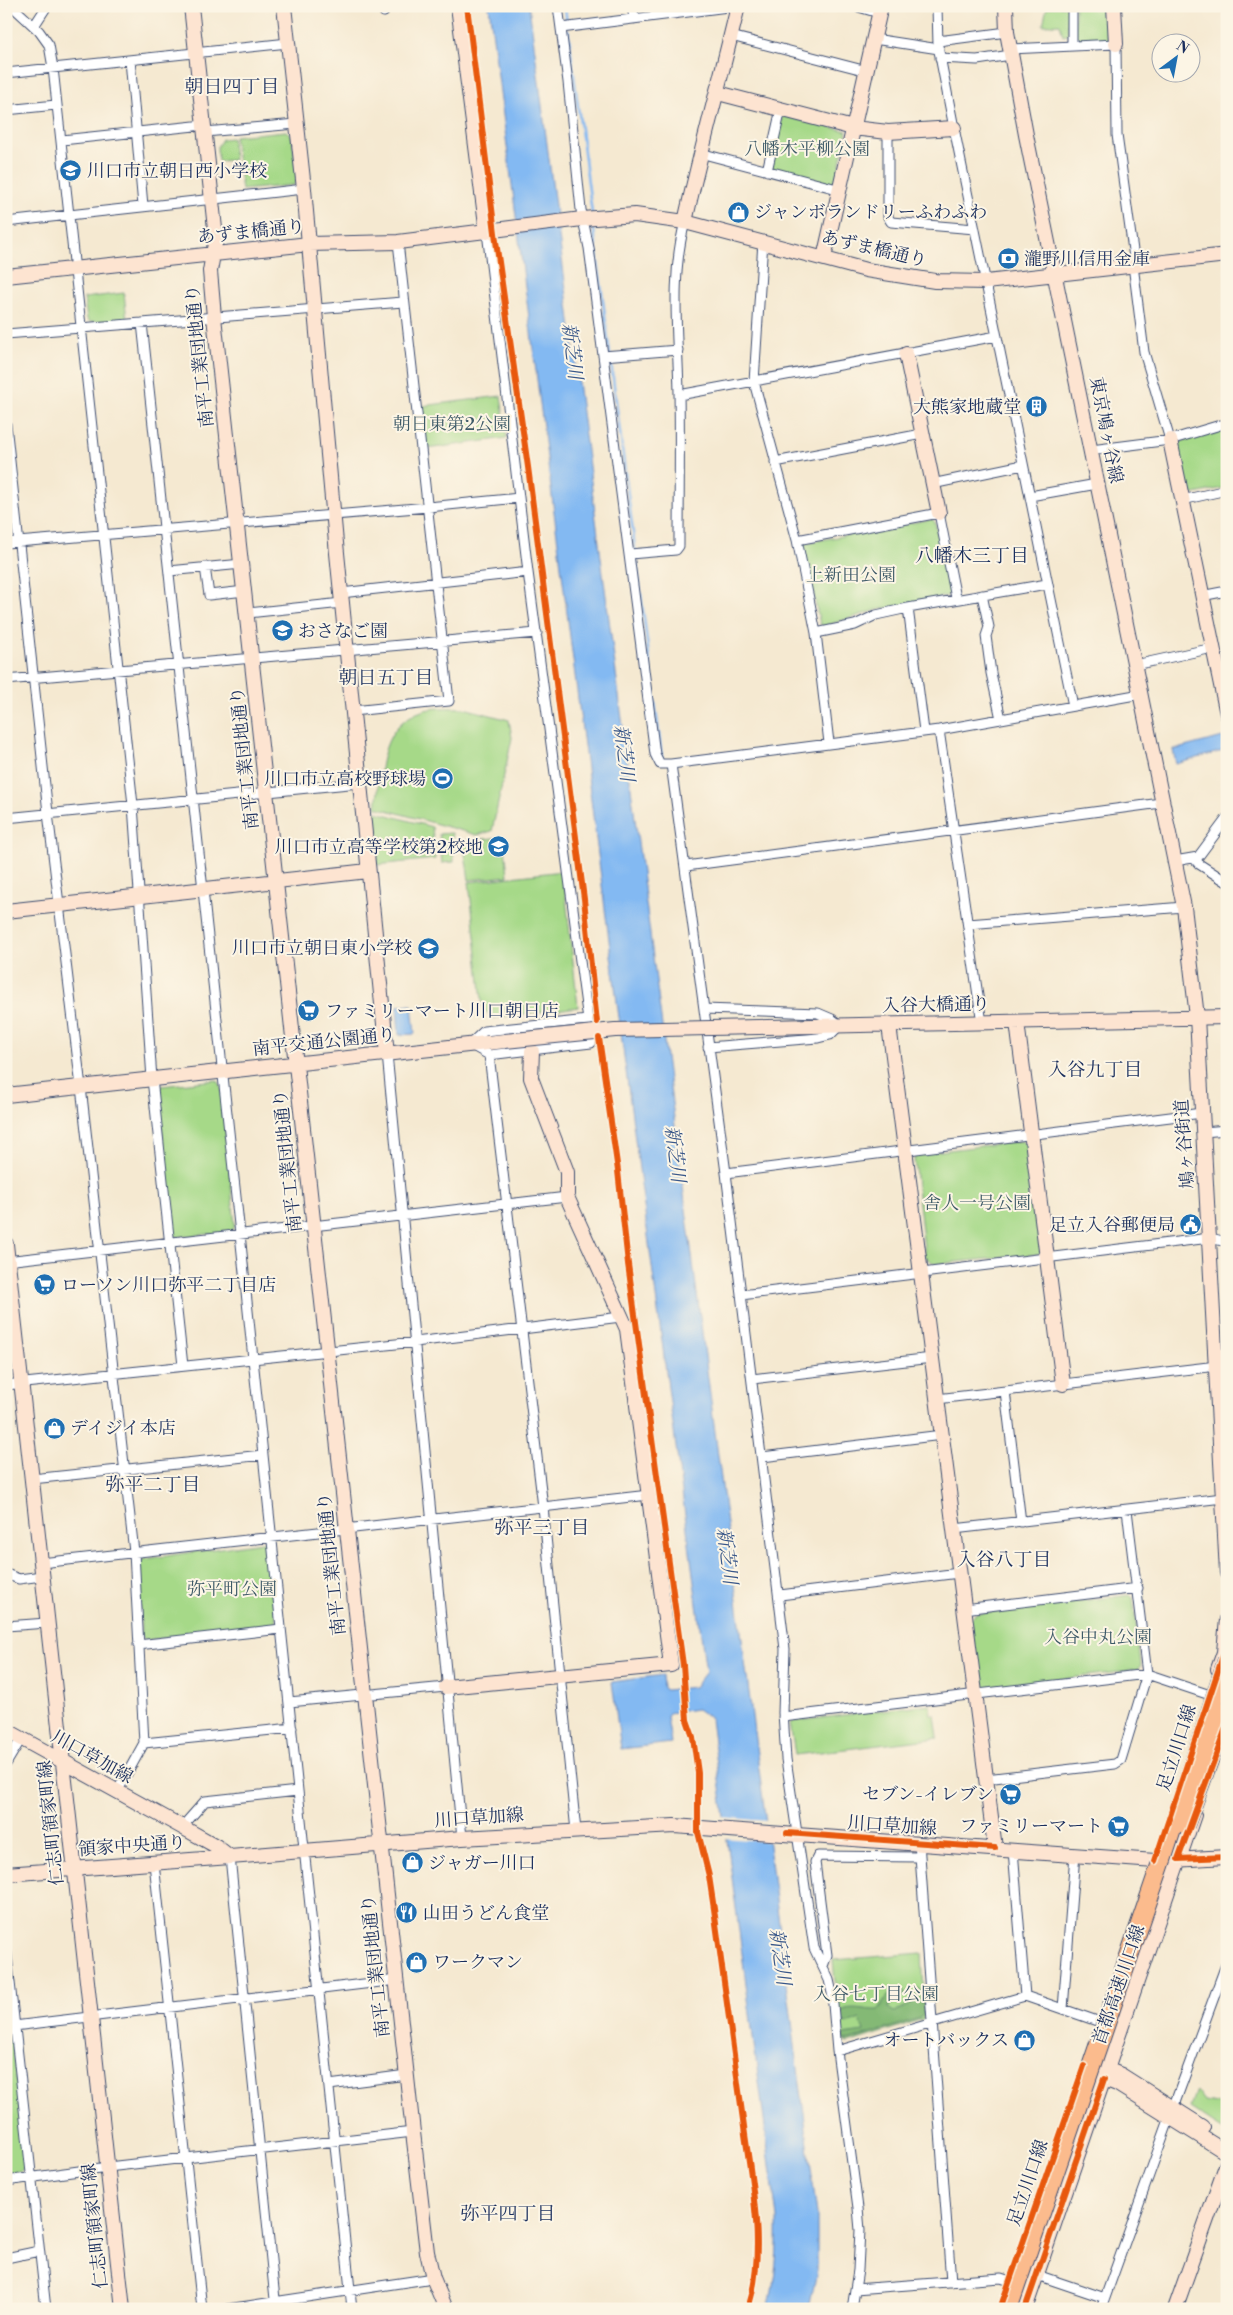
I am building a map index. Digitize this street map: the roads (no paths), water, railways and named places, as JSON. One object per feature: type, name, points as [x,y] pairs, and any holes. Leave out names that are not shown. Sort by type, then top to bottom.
[{"type":"highway","name":"首都高速川口線","points":[[1008,2309],[1163,1857],[1226,1652]]},
{"type":"highway","name":"首都高速川口線","points":[[1018,2309],[1174,1856],[1227,1712]]},
{"type":"street","points":[[12,6],[34,26],[49,45],[54,68],[56,105],[62,140],[133,805],[152,1079],[183,1366]]},
{"type":"street","points":[[34,26],[47,6]]},
{"type":"street","name":"南平工業団地通り","points":[[191,6],[216,238],[210,271],[214,317],[248,613],[413,2132],[425,2240],[434,2278],[446,2309]]},
{"type":"street","points":[[284,6],[316,310],[359,783],[403,1216],[446,1687],[462,1838]]},
{"type":"street","points":[[458,6],[493,230],[519,498],[588,1020],[590,1044],[490,1055],[469,1045],[484,1032],[588,1020]]},
{"type":"street","points":[[558,6],[579,219],[588,248],[630,554],[654,754],[660,764],[939,730],[1141,694]]},
{"type":"street","points":[[632,6],[634,19]]},
{"type":"street","points":[[561,28],[705,8],[737,6],[718,93],[700,152],[680,246],[676,280],[679,395],[679,546],[676,550],[630,554]]},
{"type":"street","points":[[824,258],[841,190],[880,10],[855,6]]},
{"type":"street","points":[[937,6],[939,49],[954,128],[1073,706]]},
{"type":"street","name":"東京鳩ヶ谷線","points":[[1006,6],[1007,32],[1097,484],[1175,861]]},
{"type":"street","points":[[1072,6],[1072,46]]},
{"type":"street","points":[[1114,6],[1117,136],[1144,352],[1170,440],[1227,714]]},
{"type":"street","points":[[939,49],[1007,32]]},
{"type":"street","points":[[731,36],[867,71]]},
{"type":"street","points":[[874,39],[939,49],[977,60],[1011,52],[1116,44]]},
{"type":"street","points":[[6,73],[288,43]]},
{"type":"street","points":[[130,60],[143,206]]},
{"type":"street","points":[[718,93],[853,128],[888,132],[954,128]]},
{"type":"street","points":[[6,110],[56,105]]},
{"type":"street","points":[[767,171],[781,109]]},
{"type":"street","points":[[62,140],[136,132],[296,124]]},
{"type":"street","points":[[888,132],[888,217],[890,222],[895,224],[975,229]]},
{"type":"street","points":[[700,152],[841,190]]},
{"type":"street","points":[[6,222],[304,190]]},
{"type":"street","name":"あずま橋通り","points":[[6,276],[309,244],[398,242],[579,219],[635,215],[685,222],[824,258],[909,278],[935,282],[986,282],[1223,255]]},
{"type":"street","points":[[763,241],[754,382],[797,540],[816,634],[829,743]]},
{"type":"street","points":[[353,711],[449,701],[403,302],[398,242]]},
{"type":"street","points":[[6,334],[403,302]]},
{"type":"street","points":[[142,323],[170,571],[192,800],[240,1234],[352,2309]]},
{"type":"street","points":[[679,395],[997,336]]},
{"type":"street","points":[[602,356],[678,350]]},
{"type":"street","points":[[906,354],[956,598]]},
{"type":"street","points":[[1091,450],[1170,440],[1227,423]]},
{"type":"street","points":[[6,424],[48,813],[134,1552],[144,1743],[117,1792]]},
{"type":"street","points":[[776,462],[922,434]]},
{"type":"street","points":[[932,484],[1023,465]]},
{"type":"street","points":[[1030,496],[1097,484]]},
{"type":"street","points":[[1182,500],[1227,490]]},
{"type":"street","points":[[6,543],[428,508],[519,498]]},
{"type":"street","points":[[797,540],[939,513]]},
{"type":"street","points":[[170,571],[242,564]]},
{"type":"street","points":[[205,567],[209,594],[245,591]]},
{"type":"street","points":[[248,613],[436,582],[528,572]]},
{"type":"street","points":[[816,634],[855,624],[876,615],[908,608],[956,598],[1047,584]]},
{"type":"street","points":[[1202,596],[1227,591]]},
{"type":"street","points":[[982,595],[989,627],[986,636],[990,664],[1001,719]]},
{"type":"street","points":[[908,608],[924,731]]},
{"type":"street","points":[[6,680],[537,633]]},
{"type":"street","points":[[1135,665],[1212,648]]},
{"type":"street","points":[[939,730],[982,1023]]},
{"type":"street","points":[[671,764],[686,866],[780,1595],[785,1649],[783,1717],[792,1833],[814,1948],[829,1980],[832,1993],[836,2051],[860,2230],[852,2309]]},
{"type":"street","points":[[6,818],[359,783]]},
{"type":"street","points":[[686,866],[955,832],[1162,803]]},
{"type":"street","points":[[1175,861],[1194,858],[1201,854],[1227,818]]},
{"type":"street","points":[[1194,858],[1199,864],[1227,882]]},
{"type":"street","name":"鳩ヶ谷街道","points":[[1175,861],[1184,907],[1197,1017],[1210,1238],[1222,1350],[1217,1366],[1227,1573]]},
{"type":"street","points":[[6,911],[368,872]]},
{"type":"street","points":[[968,924],[1184,907]]},
{"type":"street","points":[[704,1009],[818,1013],[840,1025],[830,1035],[818,1038],[708,1047]]},
{"type":"street","name":"入谷大橋通り","points":[[645,1028],[1227,1017]]},
{"type":"street","points":[[1017,1022],[1063,1384]]},
{"type":"street","points":[[889,1024],[995,1848]]},
{"type":"street","name":"南平交通公園通り","points":[[6,1094],[594,1031],[645,1028]]},
{"type":"street","points":[[289,1702],[671,1665],[627,1329],[567,1197],[567,1172],[531,1078],[532,1051]]},
{"type":"street","points":[[490,1055],[543,1507],[576,1831]]},
{"type":"street","points":[[726,1173],[1202,1113]]},
{"type":"street","points":[[1203,1132],[1227,1130]]},
{"type":"street","points":[[7,1261],[567,1197]]},
{"type":"street","points":[[741,1295],[1210,1238],[1227,1242]]},
{"type":"street","name":"仁志町領家町線","points":[[6,1244],[123,2309]]},
{"type":"street","points":[[6,1385],[415,1342],[621,1317]]},
{"type":"street","points":[[752,1379],[932,1358]]},
{"type":"street","points":[[937,1399],[1217,1366]]},
{"type":"street","points":[[1004,1391],[1021,1522]]},
{"type":"street","points":[[762,1457],[942,1435]]},
{"type":"street","points":[[32,1479],[263,1455]]},
{"type":"street","points":[[6,1574],[19,1579],[42,1569],[134,1552],[650,1495]]},
{"type":"street","points":[[954,1529],[1223,1498]]},
{"type":"street","points":[[986,1779],[1119,1763],[1147,1674],[1127,1510]]},
{"type":"street","points":[[780,1595],[959,1573]]},
{"type":"street","points":[[964,1609],[1138,1588]]},
{"type":"street","points":[[1226,1652],[1227,1619]]},
{"type":"street","points":[[6,1626],[48,1623]]},
{"type":"street","points":[[138,1645],[281,1629]]},
{"type":"street","name":"足立川口線","points":[[1000,2309],[1226,1652]]},
{"type":"street","points":[[783,1717],[1147,1674],[1210,1695]]},
{"type":"street","points":[[1025,2309],[1178,1859],[1227,1725]]},
{"type":"street","points":[[144,1743],[292,1728]]},
{"type":"street","name":"川口草加線","points":[[6,1730],[199,1836],[230,1857],[462,1838],[656,1826],[705,1827],[792,1833],[1155,1861],[1227,1857]]},
{"type":"street","points":[[6,1764],[21,1739]]},
{"type":"street","points":[[182,1827],[205,1801],[298,1791]]},
{"type":"street","points":[[196,1860],[200,1847],[199,1836]]},
{"type":"street","points":[[919,1842],[951,2282]]},
{"type":"street","points":[[1013,1850],[1025,1996]]},
{"type":"street","points":[[1063,2009],[1074,1854]]},
{"type":"street","points":[[823,1966],[827,1955],[815,1862],[818,1856],[920,1857]]},
{"type":"street","points":[[230,1857],[276,2305]]},
{"type":"street","name":"領家中央通り","points":[[6,1874],[230,1857]]},
{"type":"street","points":[[154,1863],[202,2309]]},
{"type":"street","points":[[6,1946],[33,2177],[46,2309]]},
{"type":"street","points":[[1101,2309],[1172,2113],[1224,1982],[1227,1962]]},
{"type":"street","points":[[14,2026],[397,1980]]},
{"type":"street","points":[[836,2051],[1025,1996],[1100,2022]]},
{"type":"street","points":[[1084,2066],[1092,2075],[1105,2074],[1117,2084],[1227,2142]]},
{"type":"street","points":[[329,2085],[407,2076]]},
{"type":"street","points":[[1172,2113],[1227,2153]]},
{"type":"street","points":[[6,2181],[108,2167],[413,2132]]},
{"type":"street","points":[[1175,2309],[1227,2163]]},
{"type":"street","points":[[6,2258],[39,2251]]},
{"type":"street","points":[[1037,2275],[1105,2298]]},
{"type":"street","points":[[227,2309],[276,2305],[350,2290],[434,2278]]},
{"type":"street","points":[[855,2289],[1001,2278],[1010,2281]]},
{"type":"water","name":"新芝川","points":[[489,6],[529,6],[817,2214],[817,2270],[809,2309],[768,2309],[776,2264],[777,2218],[711,1719],[697,1709],[669,1713],[667,1717],[671,1743],[621,1749],[612,1682],[662,1675],[663,1688],[666,1690],[694,1687],[706,1672],[622,1041]]},
{"type":"water","points":[[1223,737],[1226,750],[1176,764],[1173,750]]},
{"type":"water","points":[[412,1005],[415,1034],[399,1035],[397,1006]]},
{"type":"waterway","points":[[565,6],[567,25]]},
{"type":"waterway","points":[[568,30],[592,213]]},
{"type":"waterway","points":[[593,223],[662,757]]},
{"type":"place","name":"川口市立朝日西小学校","points":[[71,171]]},
{"type":"place","name":"ジャンボランドリーふわふわ","points":[[738,212]]},
{"type":"place","name":"瀧野川信用金庫","points":[[1008,259]]},
{"type":"place","name":"大熊家地蔵堂","points":[[1037,407]]},
{"type":"place","name":"おさなご園","points":[[282,631]]},
{"type":"place","name":"川口市立高校野球場","points":[[442,779]]},
{"type":"place","name":"川口市立高等学校第2校地","points":[[499,847]]},
{"type":"place","name":"川口市立朝日東小学校","points":[[428,948]]},
{"type":"place","name":"ファミリーマート川口朝日店","points":[[309,1011]]},
{"type":"place","name":"足立入谷郵便局","points":[[1191,1225]]},
{"type":"place","name":"ローソン川口弥平二丁目店","points":[[45,1285]]},
{"type":"place","name":"デイジイ本店","points":[[54,1428]]},
{"type":"place","name":"セブン-イレブン","points":[[1010,1794]]},
{"type":"place","name":"ファミリーマート","points":[[1119,1826]]},
{"type":"place","name":"ジャガー川口","points":[[412,1863]]},
{"type":"place","name":"山田うどん食堂","points":[[407,1913]]},
{"type":"place","name":"ワークマン","points":[[417,1962]]},
{"type":"place","name":"オートバックス","points":[[1025,2040]]},
{"type":"district","name":"朝日四丁目","points":[[232,87]]},
{"type":"district","name":"八幡木三丁目","points":[[972,556]]},
{"type":"district","name":"朝日五丁目","points":[[386,678]]},
{"type":"district","name":"入谷九丁目","points":[[1095,1070]]},
{"type":"district","name":"弥平二丁目","points":[[153,1485]]},
{"type":"district","name":"弥平三丁目","points":[[542,1528]]},
{"type":"district","name":"入谷八丁目","points":[[1004,1560]]},
{"type":"district","name":"弥平四丁目","points":[[508,2214]]},
{"type":"park label","name":"八幡木平柳公園","points":[[807,149]]},
{"type":"park label","name":"朝日東第2公園","points":[[452,424]]},
{"type":"park label","name":"上新田公園","points":[[851,575]]},
{"type":"park label","name":"舎人一号公園","points":[[977,1203]]},
{"type":"park label","name":"弥平町公園","points":[[232,1589]]},
{"type":"park label","name":"入谷中丸公園","points":[[1098,1637]]},
{"type":"park label","name":"入谷七丁目公園","points":[[876,1994]]}]
